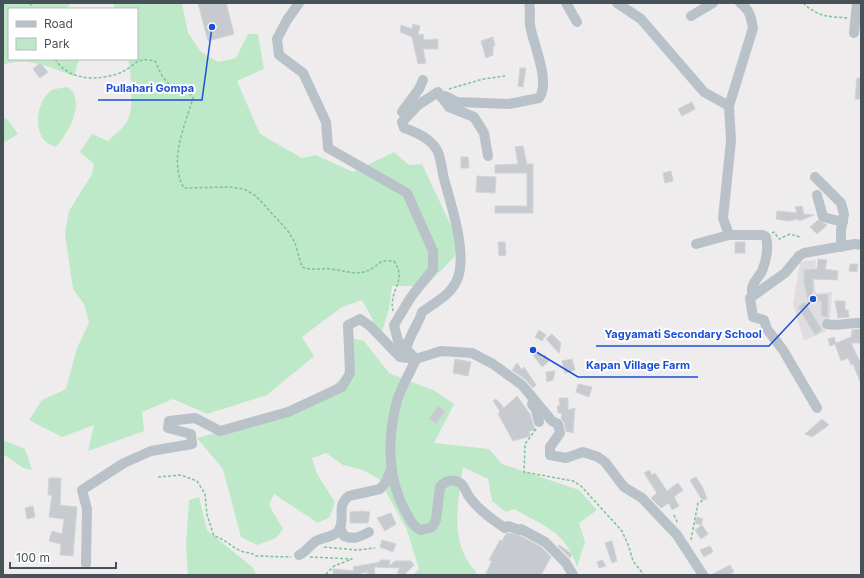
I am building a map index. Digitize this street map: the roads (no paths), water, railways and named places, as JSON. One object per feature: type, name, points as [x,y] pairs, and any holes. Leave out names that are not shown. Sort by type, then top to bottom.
[{"type":"street","points":[[299,3],[287,20],[277,40],[278,55],[302,73],[326,122],[328,148],[407,192],[433,251],[433,269],[411,297],[394,325],[398,341],[406,351],[416,359]]},
{"type":"street","points":[[423,80],[416,94],[396,120],[398,124],[402,122],[418,105],[440,95],[457,102],[509,104],[539,98],[542,93],[543,74],[530,24],[529,3]]},
{"type":"street","points":[[566,3],[578,22]]},
{"type":"street","points":[[617,3],[641,20],[704,92],[729,106]]},
{"type":"street","points":[[692,16],[713,3]]},
{"type":"street","points":[[729,235],[723,218],[731,141],[729,106],[753,28],[751,16],[746,7],[740,3]]},
{"type":"street","points":[[854,33],[857,3]]},
{"type":"street","points":[[440,95],[449,107],[474,117],[484,133],[488,156]]},
{"type":"street","points":[[402,122],[404,128],[419,134],[430,142],[438,152],[454,208],[460,241],[458,278],[452,289],[444,298],[422,312],[420,321],[409,336],[406,351]]},
{"type":"street","points":[[815,177],[841,204],[844,214],[840,230],[841,247]]},
{"type":"street","points":[[817,195],[823,217],[843,222]]},
{"type":"street","points":[[696,244],[729,235],[763,235],[766,237],[768,243],[762,270],[753,283],[753,296]]},
{"type":"street","points":[[817,408],[783,350],[767,329],[764,320],[753,317],[750,298],[785,273],[799,256],[822,249],[855,244],[861,246]]},
{"type":"street","points":[[86,564],[87,509],[82,490],[124,463],[151,451],[192,444],[191,434],[168,428],[169,421],[195,418],[220,432],[288,412],[342,387],[350,373],[348,325],[360,319],[370,326],[400,357],[416,359],[440,351],[472,353],[492,364],[522,385],[552,421],[558,424],[560,433],[550,447],[550,455],[566,458],[582,452],[598,457],[605,462],[624,487],[642,498],[677,535],[703,575]]},
{"type":"street","points":[[827,324],[833,326],[850,322],[861,323]]},
{"type":"street","points":[[416,359],[397,400],[391,433],[391,469],[401,503],[414,526],[421,530],[429,529],[434,523],[439,491],[443,483],[451,480],[460,483],[488,518],[505,528],[508,526],[518,530],[521,529],[546,542],[566,563],[573,575]]},
{"type":"street","points":[[515,380],[516,385],[536,410],[539,422]]},
{"type":"street","points":[[369,532],[358,538],[344,536],[340,528],[341,504],[349,496],[380,489],[386,482],[391,469]]},
{"type":"street","points":[[301,554],[320,539],[336,534],[340,528]]},
{"type":"place","name":"Pullahari Gompa","points":[[212,27]]},
{"type":"place","name":"Yagyamati Secondary School","points":[[813,299]]},
{"type":"place","name":"Kapan Village Farm","points":[[533,350]]}]
